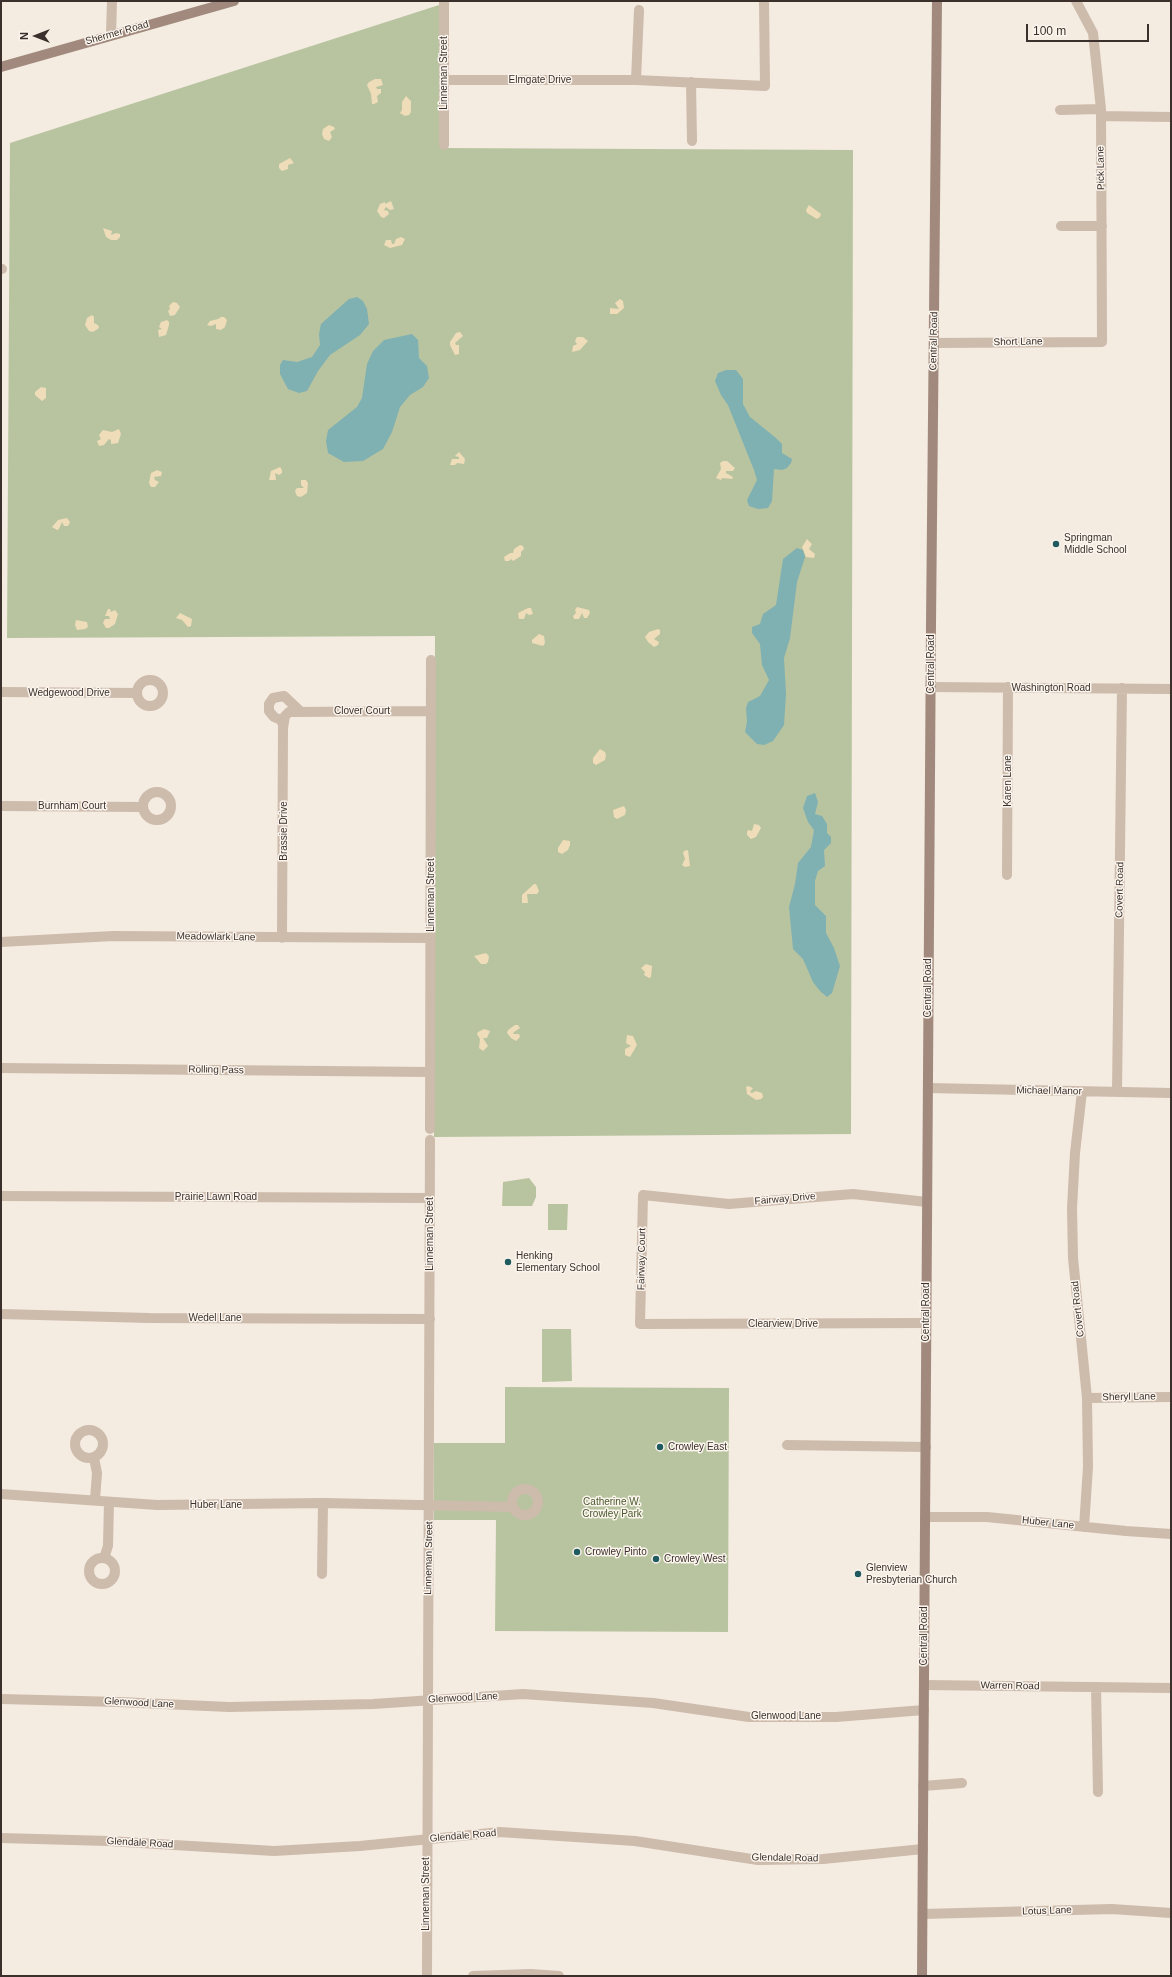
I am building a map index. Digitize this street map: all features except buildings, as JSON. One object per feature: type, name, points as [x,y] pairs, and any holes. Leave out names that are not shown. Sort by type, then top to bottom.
[{"type":"main road","name":"Shermer Road","points":[[1,67],[111,34],[234,1]]},
{"type":"main road","name":"Central Road","points":[[922,1976],[930,687],[937,1]]},
{"type":"street","points":[[111,34],[112,1]]},
{"type":"street","name":"Linneman Street","points":[[444,1],[444,146]]},
{"type":"street","name":"Elmgate Drive","points":[[444,80],[636,80],[765,86],[764,1]]},
{"type":"street","name":"Pick Lane","points":[[1076,1],[1093,33],[1101,113],[1102,342]]},
{"type":"street","points":[[636,80],[639,10]]},
{"type":"street","points":[[690,82],[692,141]]},
{"type":"street","points":[[1060,110],[1171,117]]},
{"type":"street","points":[[1061,226],[1102,226]]},
{"type":"street","name":"Short Lane","points":[[934,343],[1102,342]]},
{"type":"street","name":"Linneman Street","points":[[426,1976],[430,1319],[431,660]]},
{"type":"street","name":"Washington Road","points":[[930,687],[1171,689]]},
{"type":"street","name":"Karen Lane","points":[[1007,874],[1008,688]]},
{"type":"street","name":"Covert Road","points":[[1118,1092],[1122,688]]},
{"type":"street","name":"Wedgewood Drive","points":[[1,692],[137,693]]},
{"type":"street","points":[[283,725],[281,720],[274,717],[270,711],[269,704],[273,698],[284,696],[298,712]]},
{"type":"street","name":"Clover Court","points":[[298,712],[431,711]]},
{"type":"street","points":[[283,725],[285,716],[289,712],[298,712]]},
{"type":"street","name":"Brassie Drive","points":[[282,938],[283,725]]},
{"type":"street","name":"Burnham Court","points":[[1,806],[142,807]]},
{"type":"street","name":"Meadowlark Lane","points":[[1,942],[113,936],[430,938]]},
{"type":"street","name":"Rolling Pass","points":[[1,1068],[430,1072]]},
{"type":"street","name":"Michael Manor","points":[[928,1088],[1171,1093]]},
{"type":"street","name":"Covert Road","points":[[1082,1092],[1074,1169],[1072,1258],[1087,1398],[1088,1467],[1084,1527]]},
{"type":"street","name":"Fairway Drive","points":[[643,1195],[729,1204],[853,1194],[927,1202]]},
{"type":"street","name":"Fairway Court","points":[[640,1324],[643,1195]]},
{"type":"street","name":"Prairie Lawn Road","points":[[1,1196],[430,1198]]},
{"type":"street","name":"Wedel Lane","points":[[1,1314],[157,1318],[430,1319]]},
{"type":"street","name":"Clearview Drive","points":[[640,1324],[926,1323]]},
{"type":"street","name":"Sheryl Lane","points":[[1087,1398],[1171,1397]]},
{"type":"street","points":[[787,1446],[926,1447]]},
{"type":"street","points":[[94,1458],[96,1473],[95,1500]]},
{"type":"street","name":"Huber Lane","points":[[1,1494],[109,1502],[204,1505],[323,1503],[513,1507]]},
{"type":"street","points":[[104,1558],[108,1546],[109,1502]]},
{"type":"street","points":[[322,1574],[323,1503]]},
{"type":"street","name":"Huber Lane","points":[[925,1517],[987,1517],[1171,1534]]},
{"type":"street","name":"Warren Road","points":[[924,1685],[1171,1688]]},
{"type":"street","points":[[1096,1687],[1098,1792]]},
{"type":"street","name":"Glenwood Lane","points":[[1,1699],[229,1707],[373,1704],[524,1694],[652,1703],[749,1717],[836,1717],[924,1710]]},
{"type":"street","points":[[924,1786],[962,1784]]},
{"type":"street","name":"Glendale Road","points":[[1,1838],[108,1840],[274,1851],[360,1846],[500,1832],[635,1841],[758,1860],[823,1859],[923,1848]]},
{"type":"street","name":"Lotus Lane","points":[[923,1914],[1112,1909],[1171,1913]]},
{"type":"street","points":[[473,1976],[531,1974],[559,1976]]},
{"type":"green space","points":[[439,5],[441,148],[853,150],[851,1134],[434,1137],[435,636],[7,638],[10,143]]},
{"type":"green space","points":[[529,1178],[536,1187],[536,1197],[532,1206],[502,1206],[503,1182]]},
{"type":"green space","points":[[548,1204],[568,1204],[567,1230],[548,1230]]},
{"type":"green space","points":[[542,1329],[571,1329],[572,1381],[542,1382]]},
{"type":"green space","name":"Catherine W. Crowley Park","points":[[505,1387],[729,1388],[728,1632],[495,1631],[496,1520],[434,1520],[434,1443],[505,1443]]},
{"type":"sand","points":[[375,79],[381,79],[383,85],[376,87],[377,89],[381,89],[381,93],[377,96],[378,102],[372,104],[371,94],[367,85]]},
{"type":"sand","points":[[406,96],[411,101],[411,112],[409,115],[405,116],[400,113],[402,110],[402,102]]},
{"type":"sand","points":[[329,125],[335,129],[330,132],[332,137],[329,141],[324,139],[322,134],[323,129]]},
{"type":"sand","points":[[290,158],[294,163],[288,165],[288,169],[282,171],[279,168],[279,164]]},
{"type":"sand","points":[[391,201],[394,209],[390,210],[386,207],[384,210],[388,211],[389,214],[384,218],[381,217],[377,211],[380,204],[385,202],[385,204]]},
{"type":"sand","points":[[809,205],[821,214],[820,217],[817,219],[807,213],[806,210]]},
{"type":"sand","points":[[103,228],[112,231],[111,235],[116,233],[120,234],[120,237],[117,240],[111,240],[106,237]]},
{"type":"sand","points":[[401,237],[405,239],[402,245],[390,248],[384,245],[386,240],[391,240],[392,244],[394,244],[396,239]]},
{"type":"sand","points":[[620,299],[623,301],[624,308],[617,314],[610,314],[610,308],[619,309],[615,303]]},
{"type":"sand","points":[[173,302],[177,303],[180,307],[175,315],[170,316],[168,311],[170,309],[169,306]]},
{"type":"sand","points":[[92,315],[94,317],[94,323],[98,325],[99,328],[93,332],[89,331],[85,325],[87,318]]},
{"type":"sand","points":[[224,317],[227,320],[225,327],[221,330],[216,329],[216,324],[211,326],[207,325],[210,321]]},
{"type":"sand","points":[[167,320],[169,325],[166,335],[159,337],[158,330],[162,329],[159,327],[161,322]]},
{"type":"sand","points":[[460,332],[463,336],[455,343],[456,345],[459,345],[459,354],[455,355],[450,342],[456,333]]},
{"type":"sand","points":[[577,337],[583,337],[588,341],[580,350],[572,352],[573,346],[577,344],[575,341]]},
{"type":"sand","points":[[41,387],[46,388],[46,398],[42,401],[35,395],[35,392]]},
{"type":"sand","points":[[119,429],[121,434],[118,443],[111,444],[111,440],[109,439],[104,445],[99,446],[97,441],[101,439],[99,435],[103,430],[112,432]]},
{"type":"sand","points":[[459,452],[465,459],[464,464],[457,463],[455,465],[450,465],[452,459],[459,459],[459,457],[455,456]]},
{"type":"sand","points":[[727,461],[735,468],[733,471],[726,471],[726,473],[733,477],[732,479],[722,478],[721,480],[716,478],[721,469],[720,463]]},
{"type":"sand","points":[[280,467],[282,473],[279,475],[275,473],[276,480],[269,480],[271,471]]},
{"type":"sand","points":[[157,470],[162,472],[161,476],[154,477],[155,480],[159,482],[155,487],[151,487],[149,483],[151,473]]},
{"type":"sand","points":[[301,480],[306,480],[308,483],[307,493],[301,497],[297,496],[295,491],[297,488],[304,488],[301,485]]},
{"type":"sand","points":[[67,518],[70,522],[68,526],[64,526],[62,522],[57,530],[52,527],[58,520]]},
{"type":"sand","points":[[807,539],[812,544],[809,549],[815,554],[814,558],[806,557],[802,547]]},
{"type":"sand","points":[[520,545],[523,546],[524,549],[521,552],[521,556],[513,561],[511,559],[509,561],[505,561],[504,557],[510,553],[513,553],[514,549]]},
{"type":"sand","points":[[577,607],[589,610],[590,613],[587,618],[584,618],[582,613],[579,619],[574,619],[573,616],[576,613],[575,610]]},
{"type":"sand","points":[[531,608],[533,614],[529,615],[526,613],[524,619],[519,619],[518,613]]},
{"type":"sand","points":[[108,609],[110,609],[111,612],[115,610],[118,614],[115,624],[109,628],[106,628],[103,623],[105,619],[110,619],[109,616],[105,616]]},
{"type":"sand","points":[[180,613],[192,619],[191,626],[188,627],[182,620],[176,618]]},
{"type":"sand","points":[[76,620],[87,622],[88,627],[77,630],[75,625]]},
{"type":"sand","points":[[658,629],[660,630],[660,634],[654,639],[659,642],[658,645],[654,647],[645,637],[649,632]]},
{"type":"sand","points":[[539,634],[544,636],[545,643],[543,646],[532,643],[532,640]]},
{"type":"sand","points":[[600,749],[605,752],[605,760],[596,765],[593,763],[593,758]]},
{"type":"sand","points":[[624,806],[626,810],[625,815],[617,819],[614,817],[613,810]]},
{"type":"sand","points":[[754,824],[759,825],[761,828],[756,837],[751,839],[747,835],[747,832],[748,830],[752,831]]},
{"type":"sand","points":[[563,840],[570,841],[570,845],[568,850],[562,854],[558,852],[558,848]]},
{"type":"sand","points":[[688,850],[690,866],[685,867],[682,865],[685,859],[683,853],[684,851]]},
{"type":"sand","points":[[534,884],[536,884],[539,891],[537,894],[527,894],[528,903],[522,903],[522,895]]},
{"type":"sand","points":[[486,953],[489,956],[486,964],[481,964],[474,956]]},
{"type":"sand","points":[[646,964],[652,966],[651,977],[649,978],[644,975],[645,972],[641,968]]},
{"type":"sand","points":[[515,1025],[518,1025],[520,1028],[513,1034],[519,1034],[520,1037],[516,1041],[507,1033],[508,1030]]},
{"type":"sand","points":[[484,1029],[490,1031],[487,1038],[483,1038],[488,1046],[483,1051],[479,1048],[480,1039],[477,1034]]},
{"type":"sand","points":[[627,1035],[633,1036],[637,1045],[630,1057],[625,1055],[625,1049],[631,1046],[626,1043]]},
{"type":"sand","points":[[748,1086],[753,1088],[750,1092],[752,1093],[756,1091],[762,1093],[763,1097],[756,1100],[747,1094],[746,1087]]},
{"type":"water","points":[[357,297],[363,301],[367,309],[369,324],[360,335],[330,355],[318,371],[307,391],[299,393],[288,389],[280,374],[280,365],[283,360],[297,362],[312,357],[320,345],[319,334],[321,324],[349,299]]},
{"type":"water","points":[[412,334],[418,340],[419,358],[427,366],[429,378],[423,387],[410,395],[400,407],[392,432],[383,449],[363,461],[344,462],[328,453],[326,441],[328,430],[357,407],[362,398],[367,364],[373,351],[384,340]]},
{"type":"water","points":[[726,370],[736,370],[743,379],[743,404],[750,417],[782,444],[782,453],[792,459],[787,468],[782,470],[774,469],[772,501],[768,508],[758,509],[749,506],[747,500],[757,480],[728,405],[721,395],[715,381],[718,373]]},
{"type":"water","points":[[797,548],[803,550],[805,557],[797,582],[790,638],[784,658],[786,694],[784,725],[773,741],[764,745],[757,744],[745,732],[747,722],[746,708],[748,702],[760,696],[769,680],[762,665],[760,644],[752,633],[752,627],[760,624],[763,614],[776,605],[783,559]]},
{"type":"water","points":[[815,793],[818,802],[815,814],[822,816],[827,824],[827,833],[831,837],[831,843],[824,850],[825,866],[818,871],[815,881],[815,905],[826,916],[826,933],[834,948],[840,966],[832,993],[827,997],[813,982],[803,959],[793,949],[789,907],[795,884],[798,863],[811,847],[814,830],[808,822],[803,808],[807,796]]},
{"type":"place","name":"Springman Middle School","points":[[1056,544]]},
{"type":"place","name":"Henking Elementary School","points":[[508,1262]]},
{"type":"place","name":"Crowley East","points":[[660,1447]]},
{"type":"place","name":"Crowley Pinto","points":[[577,1552]]},
{"type":"place","name":"Crowley West","points":[[656,1559]]},
{"type":"place","name":"Glenview Presbyterian Church","points":[[858,1574]]}]
